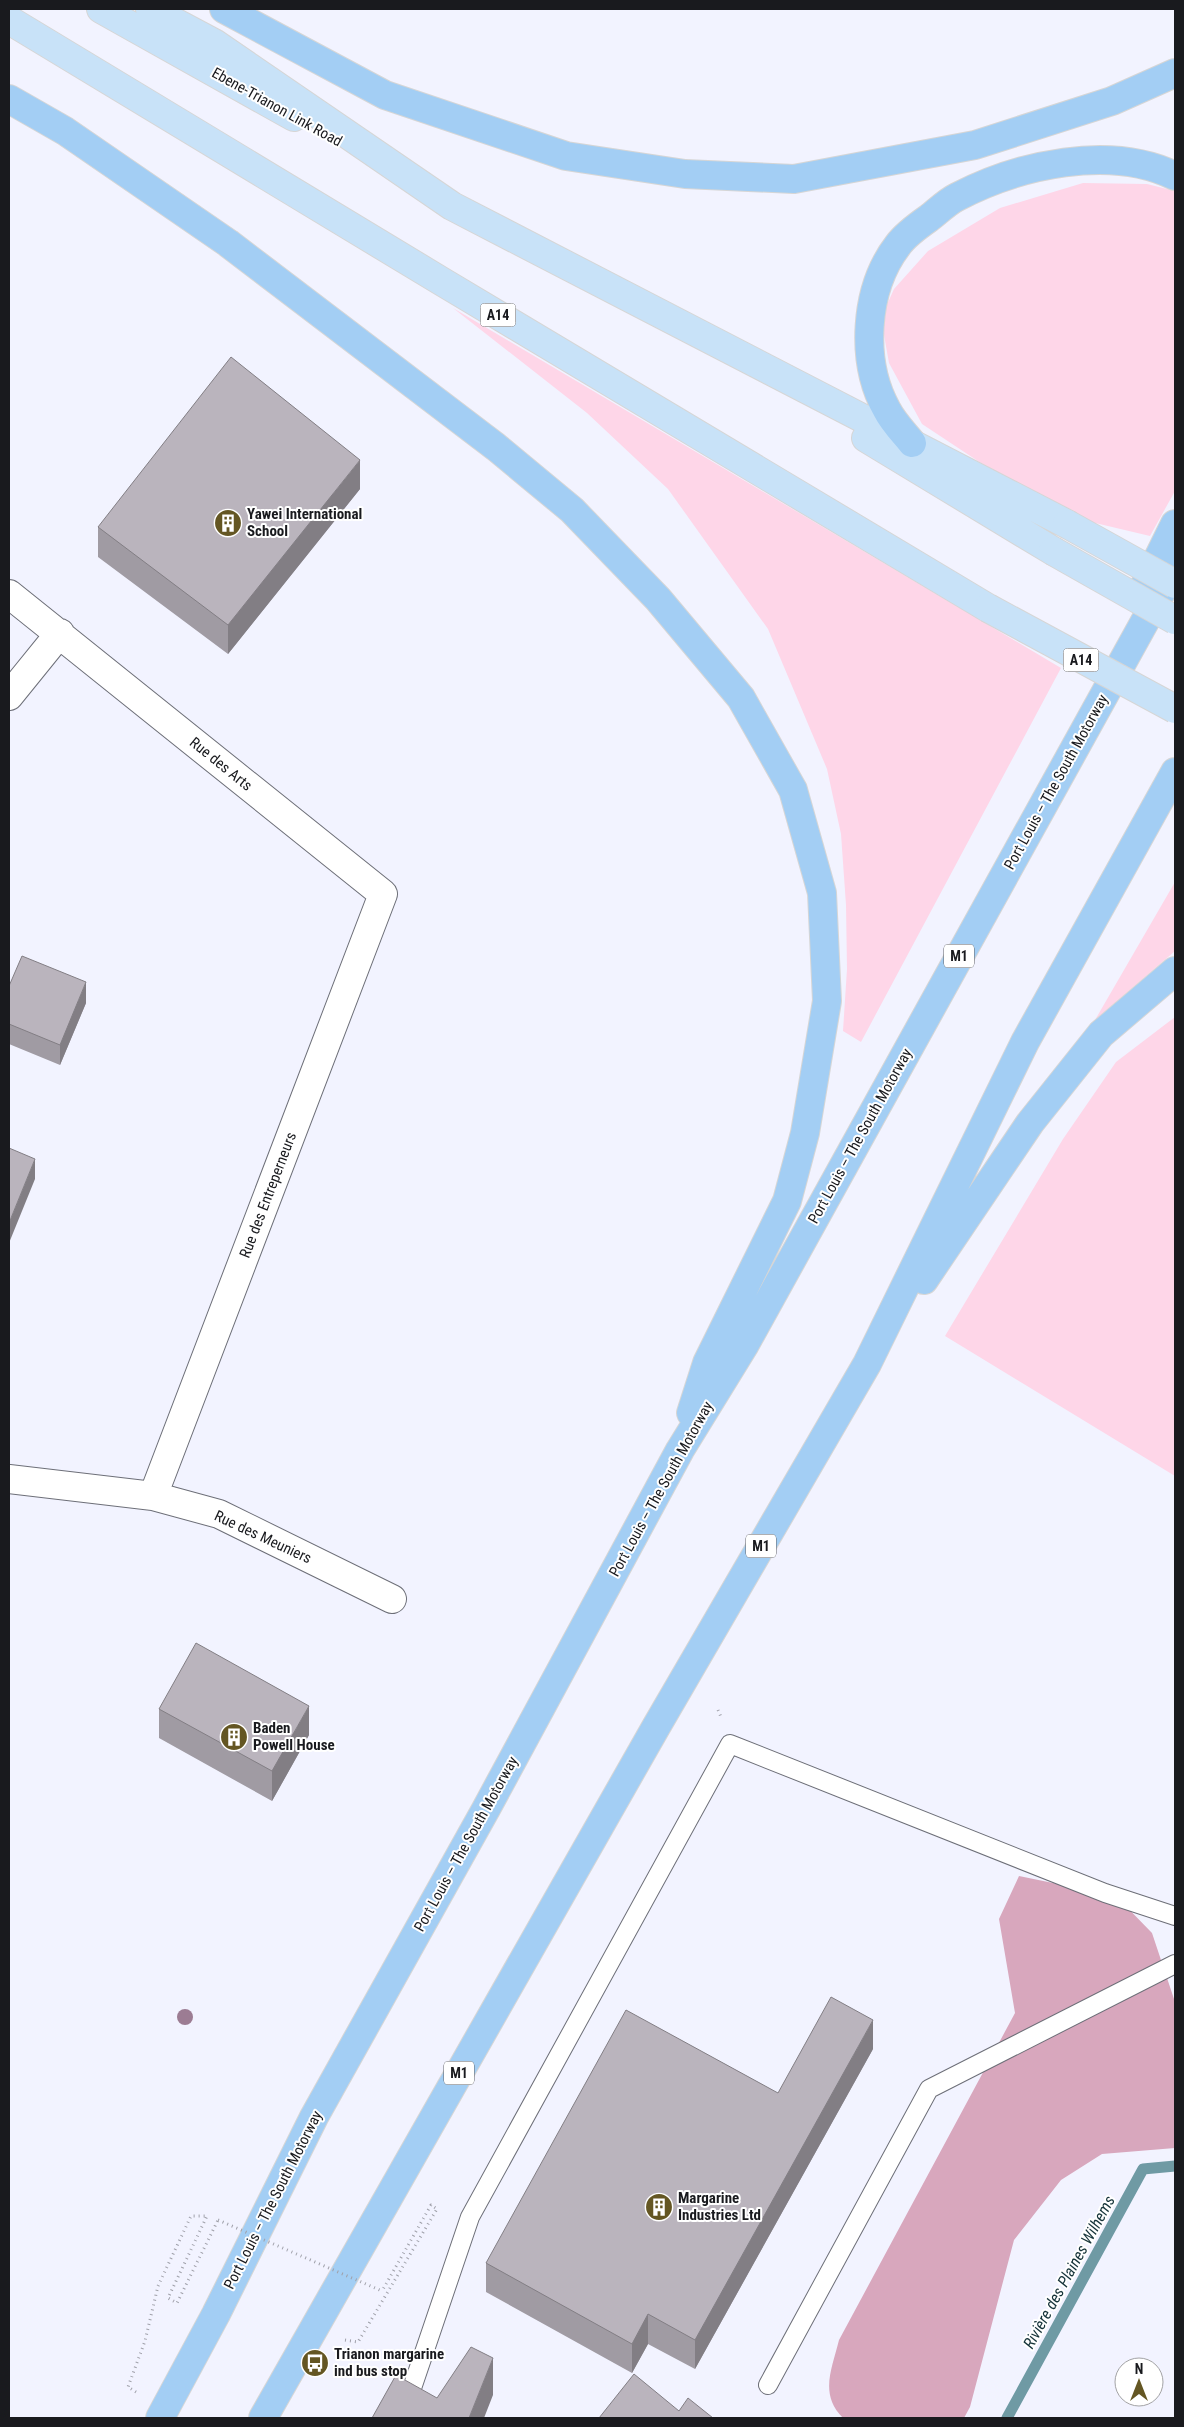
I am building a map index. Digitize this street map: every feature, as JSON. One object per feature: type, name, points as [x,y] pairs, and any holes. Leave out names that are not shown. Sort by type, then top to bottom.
[{"type":"highway","points":[[224,9],[386,95],[566,156],[685,174],[794,179],[975,145],[1112,102],[1175,73]]},
{"type":"highway","points":[[9,99],[65,131],[228,243],[496,447],[572,510],[658,599],[741,698],[793,790],[822,893],[827,1001],[805,1132],[787,1201],[707,1363],[680,1450]]},
{"type":"highway","points":[[912,443],[887,411],[874,378],[870,346],[871,316],[876,291],[898,244],[956,198],[1002,178],[1042,166],[1076,161],[1109,161],[1148,166],[1175,176]]},
{"type":"highway","points":[[908,1050],[940,959],[1082,712],[1175,524]]},
{"type":"highway","name":"Port Louis – The South Motorway","points":[[163,2413],[216,2314],[314,2117],[486,1809],[680,1450],[744,1346],[1175,567]]},
{"type":"highway","name":"M1","points":[[263,2418],[656,1727],[867,1364],[1025,1042],[1175,772]]},
{"type":"highway","points":[[867,1364],[1030,1123],[1101,1034],[1175,971]]},
{"type":"main road","name":"Ebene-Trianon Link Road","points":[[101,9],[452,206]]},
{"type":"main road","points":[[150,9],[214,43],[452,206],[676,324],[912,443],[1067,524],[1175,584]]},
{"type":"main road","name":"A14","points":[[9,20],[441,282],[988,608],[1175,709]]},
{"type":"main road","points":[[676,324],[1053,551],[1175,620]]},
{"type":"street","name":"Rue des Arts","points":[[9,594],[383,894]]},
{"type":"street","points":[[9,696],[60,634]]},
{"type":"street","name":"Rue des Entreperneurs","points":[[153,1496],[383,894]]},
{"type":"street","name":"Rue des Meuniers","points":[[9,1479],[153,1496],[218,1514],[392,1599]]},
{"type":"lane","points":[[410,2394],[470,2217],[730,1744],[1105,1893],[1175,1916]]},
{"type":"lane","points":[[768,2384],[929,2089],[1175,1964]]},
{"type":"path","points":[[163,2413],[128,2387],[145,2341],[158,2286],[191,2216],[207,2216],[168,2298],[177,2303],[218,2220],[382,2290],[431,2205],[437,2209],[358,2342],[352,2342]]},
{"type":"shaded area","points":[[1083,183],[1147,184],[1175,191],[1175,491],[1150,536],[1091,522],[999,475],[922,424],[889,363],[881,318],[894,289],[928,251],[1000,208]]},
{"type":"shaded area","points":[[453,308],[1061,668],[861,1042],[843,1031],[847,969],[846,905],[841,834],[827,769],[768,629],[668,489],[587,413]]},
{"type":"shaded area","points":[[1175,882],[1175,951],[1095,1020]]},
{"type":"shaded area","points":[[1175,1017],[1175,1476],[945,1336],[1063,1139],[1116,1062]]},
{"type":"shaded area","points":[[1019,1876],[1116,1896],[1152,1933],[1175,2002],[1175,2148],[1102,2154],[1061,2180],[1014,2240],[970,2407],[964,2418],[843,2418],[831,2400],[829,2390],[831,2371],[839,2340],[1015,2013],[999,1919]]},
{"type":"building","name":"Yawei International School","points":[[231,357],[360,460],[228,625],[98,527]]},
{"type":"building","points":[[22,956],[86,982],[60,1045],[9,1024],[9,986]]},
{"type":"building","points":[[9,1148],[35,1159],[9,1223]]},
{"type":"building","points":[[196,1643],[309,1706],[272,1771],[159,1709]]},
{"type":"building","name":"Margarine Industries Ltd","points":[[831,1997],[873,2020],[695,2340],[648,2314],[632,2344],[486,2263],[626,2010],[778,2093]]},
{"type":"building","points":[[471,2347],[493,2358],[469,2418],[372,2418],[396,2375],[437,2398]]},
{"type":"building","points":[[634,2374],[679,2411],[688,2398],[713,2418],[599,2418]]},
{"type":"waterway","name":"Rivière des Plaines Wilhems","points":[[1007,2418],[1143,2169],[1175,2166]]},
{"type":"place","name":"Yawei International School","points":[[228,523]]},
{"type":"place","name":"Baden Powell House","points":[[234,1737]]},
{"type":"place","name":"Margarine Industries Ltd","points":[[659,2207]]},
{"type":"place","name":"Trianon margarine ind bus stop","points":[[315,2363]]}]
